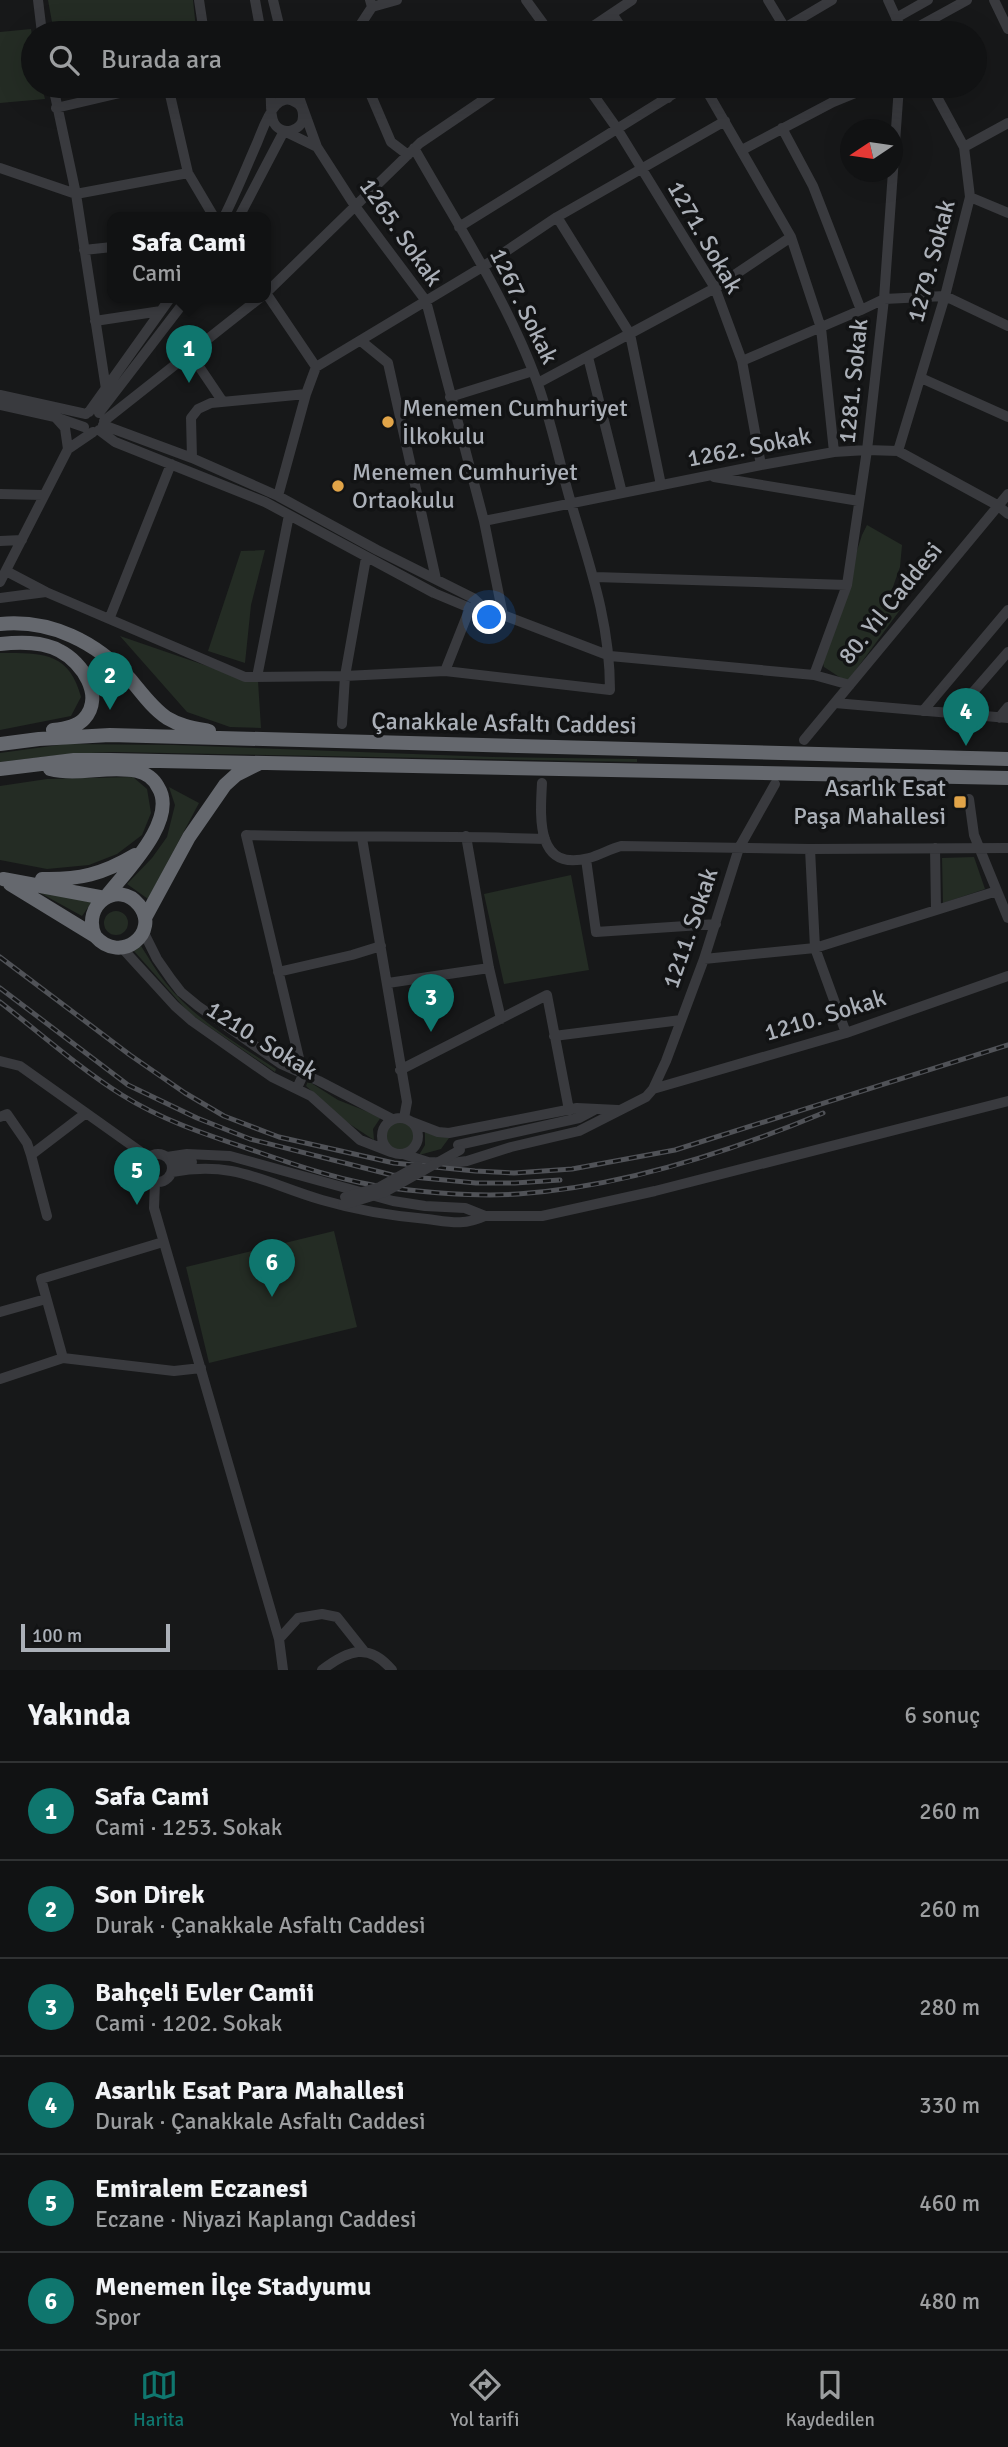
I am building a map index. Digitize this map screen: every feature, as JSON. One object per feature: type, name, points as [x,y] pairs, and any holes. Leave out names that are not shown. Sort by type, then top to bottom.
[{"type":"highway","points":[[0,624],[36,625],[77,638],[112,660],[169,719],[188,727],[244,740]]},
{"type":"highway","points":[[0,643],[39,644],[59,650],[81,668],[92,697],[88,713],[83,721],[74,726],[0,737]]},
{"type":"highway","name":"Çanakkale Asfaltı Caddesi","points":[[0,744],[88,735],[1008,759]]},
{"type":"highway","name":"Çanakkale Asfaltı Caddesi","points":[[0,769],[98,760],[1008,778]]},
{"type":"highway","points":[[1,879],[107,946],[122,948],[131,945],[189,837],[225,785],[236,775],[261,763]]},
{"type":"highway","points":[[32,765],[57,771],[137,771],[152,779],[162,794],[156,831],[105,898],[94,908],[91,922],[95,936]]},
{"type":"highway","points":[[1,879],[69,880],[90,876],[142,850]]},
{"type":"highway","points":[[1,879],[105,898],[119,894],[126,896],[139,904],[144,924]]},
{"type":"street","points":[[38,0],[41,21]]},
{"type":"street","points":[[199,0],[202,21]]},
{"type":"street","points":[[255,0],[259,21]]},
{"type":"street","points":[[273,0],[278,21]]},
{"type":"street","points":[[362,21],[371,4],[397,0]]},
{"type":"street","points":[[526,0],[541,21]]},
{"type":"street","points":[[603,21],[632,0]]},
{"type":"street","points":[[768,0],[776,21]]},
{"type":"street","points":[[797,21],[832,0]]},
{"type":"street","points":[[888,0],[898,21]]},
{"type":"street","points":[[896,18],[928,0]]},
{"type":"street","points":[[928,21],[967,0]]},
{"type":"street","points":[[993,0],[1008,29]]},
{"type":"street","points":[[613,15],[617,21]]},
{"type":"street","points":[[55,98],[76,194],[106,389]]},
{"type":"street","points":[[56,108],[99,98]]},
{"type":"street","points":[[171,98],[188,173],[211,212]]},
{"type":"street","points":[[271,98],[275,125],[317,147]]},
{"type":"street","name":"1265. Sokak","points":[[299,98],[317,147],[355,206],[426,301],[484,522],[503,615]]},
{"type":"street","name":"1267. Sokak","points":[[372,98],[391,142],[411,152],[484,266],[538,383],[571,503],[595,577],[610,656],[610,690],[444,671]]},
{"type":"street","points":[[271,288],[411,152],[487,98]]},
{"type":"street","name":"1271. Sokak","points":[[595,98],[715,289],[742,360],[761,465]]},
{"type":"street","points":[[459,227],[616,127],[667,98]]},
{"type":"street","points":[[711,98],[791,237],[821,328],[834,452]]},
{"type":"street","points":[[742,150],[846,98]]},
{"type":"street","name":"1281. Sokak","points":[[814,675],[847,585],[867,450],[884,299],[899,98]]},
{"type":"street","name":"1279. Sokak","points":[[898,451],[945,296],[971,197],[964,147],[937,98]]},
{"type":"street","points":[[225,212],[272,111],[278,103],[287,99],[297,102],[303,111],[302,122],[299,127],[284,131]]},
{"type":"street","points":[[278,496],[316,367],[484,266],[557,217],[724,121]]},
{"type":"street","points":[[964,147],[1008,123]]},
{"type":"street","points":[[782,128],[813,186],[861,310]]},
{"type":"street","points":[[242,212],[284,131]]},
{"type":"street","points":[[0,168],[76,194],[188,173]]},
{"type":"street","points":[[971,197],[1008,213]]},
{"type":"street","points":[[557,217],[630,334],[661,485]]},
{"type":"street","points":[[538,383],[715,289],[791,237]]},
{"type":"street","points":[[84,250],[107,248]]},
{"type":"street","points":[[742,360],[884,299],[945,296],[1008,326]]},
{"type":"street","points":[[271,300],[316,367]]},
{"type":"street","points":[[95,422],[106,389],[167,303]]},
{"type":"street","points":[[0,582],[68,449],[95,422],[184,303]]},
{"type":"street","points":[[95,422],[253,303]]},
{"type":"street","points":[[95,321],[161,311]]},
{"type":"street","points":[[361,341],[388,363],[436,579]]},
{"type":"street","points":[[190,353],[223,402]]},
{"type":"street","points":[[589,357],[622,493]]},
{"type":"street","points":[[450,397],[533,372]]},
{"type":"street","points":[[921,378],[1008,417]]},
{"type":"street","points":[[192,458],[191,418],[203,405],[306,394]]},
{"type":"street","points":[[0,395],[95,422],[192,458],[278,496],[473,598],[484,609]]},
{"type":"street","points":[[0,405],[55,417],[95,422],[115,442],[265,502],[434,593],[470,608],[503,615],[610,656],[814,675],[850,685]]},
{"type":"street","points":[[55,417],[65,428],[68,449]]},
{"type":"street","name":"1262. Sokak","points":[[484,522],[761,465],[834,452],[867,450],[898,451],[997,505],[1008,514]]},
{"type":"street","points":[[110,617],[171,464]]},
{"type":"street","points":[[707,476],[859,501]]},
{"type":"street","points":[[0,494],[43,495]]},
{"type":"street","name":"80. Yıl Caddesi","points":[[804,740],[1008,494]]},
{"type":"street","points":[[257,677],[289,515]]},
{"type":"street","points":[[0,541],[22,540]]},
{"type":"street","points":[[342,724],[345,676],[366,558]]},
{"type":"street","points":[[6,572],[245,677],[444,671],[470,608]]},
{"type":"street","points":[[595,577],[847,585]]},
{"type":"street","points":[[0,598],[47,592]]},
{"type":"street","points":[[923,711],[1008,610]]},
{"type":"street","points":[[954,714],[1008,652]]},
{"type":"street","points":[[835,703],[1004,718],[1008,706]]},
{"type":"street","points":[[542,783],[541,818],[545,839],[550,850],[559,859],[570,861],[586,859],[621,845],[810,849],[1008,848]]},
{"type":"street","name":"1211. Sokak","points":[[653,1089],[704,959],[739,848],[775,784]]},
{"type":"street","points":[[969,799],[974,835],[1008,918]]},
{"type":"street","points":[[297,1088],[303,1075],[246,835],[545,839]]},
{"type":"street","points":[[466,836],[488,968],[501,1019]]},
{"type":"street","points":[[362,838],[388,984],[408,1120],[418,1131],[418,1141],[412,1149],[403,1154]]},
{"type":"street","points":[[935,848],[936,910]]},
{"type":"street","points":[[810,849],[815,948],[846,1033]]},
{"type":"street","points":[[586,859],[596,932],[716,924]]},
{"type":"street","points":[[704,959],[815,948],[997,891]]},
{"type":"street","name":"1210. Sokak","points":[[144,924],[157,959],[181,992],[260,1051],[392,1119]]},
{"type":"street","points":[[278,972],[352,956],[381,946]]},
{"type":"street","name":"1210. Sokak","points":[[122,948],[192,1021],[272,1077],[316,1100],[360,1140],[391,1152]]},
{"type":"street","points":[[388,984],[488,968]]},
{"type":"street","name":"1210. Sokak","points":[[595,1124],[639,1101],[653,1089],[846,1033],[1008,976]]},
{"type":"street","points":[[400,1070],[547,995],[569,1110]]},
{"type":"street","points":[[554,1036],[681,1020]]},
{"type":"street","points":[[0,1061],[20,1066],[148,1157]]},
{"type":"street","points":[[485,1216],[468,1224],[410,1218],[344,1201],[232,1164],[170,1164],[158,1153],[148,1157],[144,1164],[145,1174],[156,1182],[165,1181],[170,1164],[187,1154],[238,1157],[386,1200],[465,1208],[485,1216],[526,1217],[655,1191],[1008,1101]]},
{"type":"street","points":[[595,1124],[579,1131],[452,1163],[428,1161],[391,1152],[382,1138],[384,1127],[392,1119],[408,1120],[438,1132],[449,1133],[569,1110],[619,1110]]},
{"type":"street","points":[[459,1148],[579,1118],[594,1110]]},
{"type":"street","points":[[31,1155],[86,1113]]},
{"type":"street","points":[[0,1117],[7,1114],[27,1143],[47,1216]]},
{"type":"street","points":[[344,1201],[380,1187],[440,1152],[576,1123],[595,1124]]},
{"type":"street","points":[[156,1182],[154,1209],[279,1639],[283,1670]]},
{"type":"street","points":[[63,1358],[41,1279],[163,1242]]},
{"type":"street","points":[[0,1312],[46,1299]]},
{"type":"street","points":[[0,1380],[63,1358],[174,1371],[201,1368]]},
{"type":"street","points":[[279,1639],[298,1618],[322,1614],[337,1617],[364,1651]]},
{"type":"street","points":[[324,1669],[351,1653],[364,1651],[375,1653],[392,1670]]},
{"type":"shaded area","points":[[48,0],[193,0],[195,21],[52,21]]},
{"type":"shaded area","points":[[21,30],[21,98],[45,99],[0,103],[0,32]]},
{"type":"shaded area","points":[[867,525],[902,545],[900,567],[888,601],[900,610],[847,682],[824,667],[822,660]]},
{"type":"shaded area","points":[[265,550],[251,605],[245,663],[208,651],[241,551]]},
{"type":"shaded area","points":[[120,636],[242,678],[258,681],[261,728],[230,727],[187,712]]},
{"type":"shaded area","points":[[0,653],[28,653],[61,663],[76,682],[81,697],[71,716],[0,730]]},
{"type":"shaded area","points":[[66,744],[637,759],[637,762],[114,752],[0,762],[0,753]]},
{"type":"shaded area","points":[[133,777],[147,789],[151,813],[142,835],[117,854],[89,865],[47,869],[0,860],[0,786],[47,779]]},
{"type":"shaded area","points":[[169,787],[199,803],[148,899],[127,884],[152,858],[167,837],[175,805]]},
{"type":"shaded area","points":[[974,857],[985,889],[943,903],[942,858]]},
{"type":"shaded area","points":[[571,875],[589,970],[504,984],[484,894]]},
{"type":"shaded area","points":[[33,889],[94,899],[82,916]]},
{"type":"shaded area","points":[[116,911],[125,914],[128,923],[125,932],[116,935],[107,932],[104,923],[107,914]]},
{"type":"shaded area","points":[[141,946],[165,982],[189,1008],[276,1069],[275,1072],[189,1013],[134,951]]},
{"type":"shaded area","points":[[308,1081],[338,1100],[381,1117],[373,1129],[374,1140],[345,1121],[306,1086]]},
{"type":"shaded area","points":[[400,1122],[410,1126],[414,1136],[410,1146],[400,1150],[390,1146],[386,1136],[390,1126]]},
{"type":"shaded area","points":[[425,1131],[449,1138],[441,1149],[419,1155],[425,1145]]},
{"type":"shaded area","points":[[334,1231],[357,1327],[209,1363],[186,1267]]},
{"type":"railway","points":[[0,957],[130,1055],[224,1116],[279,1137],[394,1163],[475,1171],[514,1173],[572,1169],[675,1150],[1008,1045]]},
{"type":"railway","points":[[0,988],[128,1085],[197,1118],[250,1139],[392,1175],[476,1183],[560,1180]]},
{"type":"railway","points":[[0,1002],[90,1073],[155,1113],[206,1134],[307,1168],[391,1188],[502,1195],[596,1184],[674,1166],[749,1142],[823,1113]]},
{"type":"place","name":"Safa Cami","points":[[189,383]]},
{"type":"place","name":"Menemen Cumhuriyet İlkokulu","points":[[388,422]]},
{"type":"place","name":"Menemen Cumhuriyet Ortaokulu","points":[[338,486]]},
{"type":"place","name":"Son Direk","points":[[110,710]]},
{"type":"place","name":"Asarlık Esat Para Mahallesi","points":[[966,746]]},
{"type":"place","name":"Asarlık Esat Paşa Mahallesi","points":[[960,802]]},
{"type":"place","name":"Bahçeli Evler Camii","points":[[431,1032]]},
{"type":"place","name":"Emiralem Eczanesi","points":[[137,1205]]},
{"type":"place","name":"Menemen İlçe Stadyumu","points":[[272,1297]]}]
